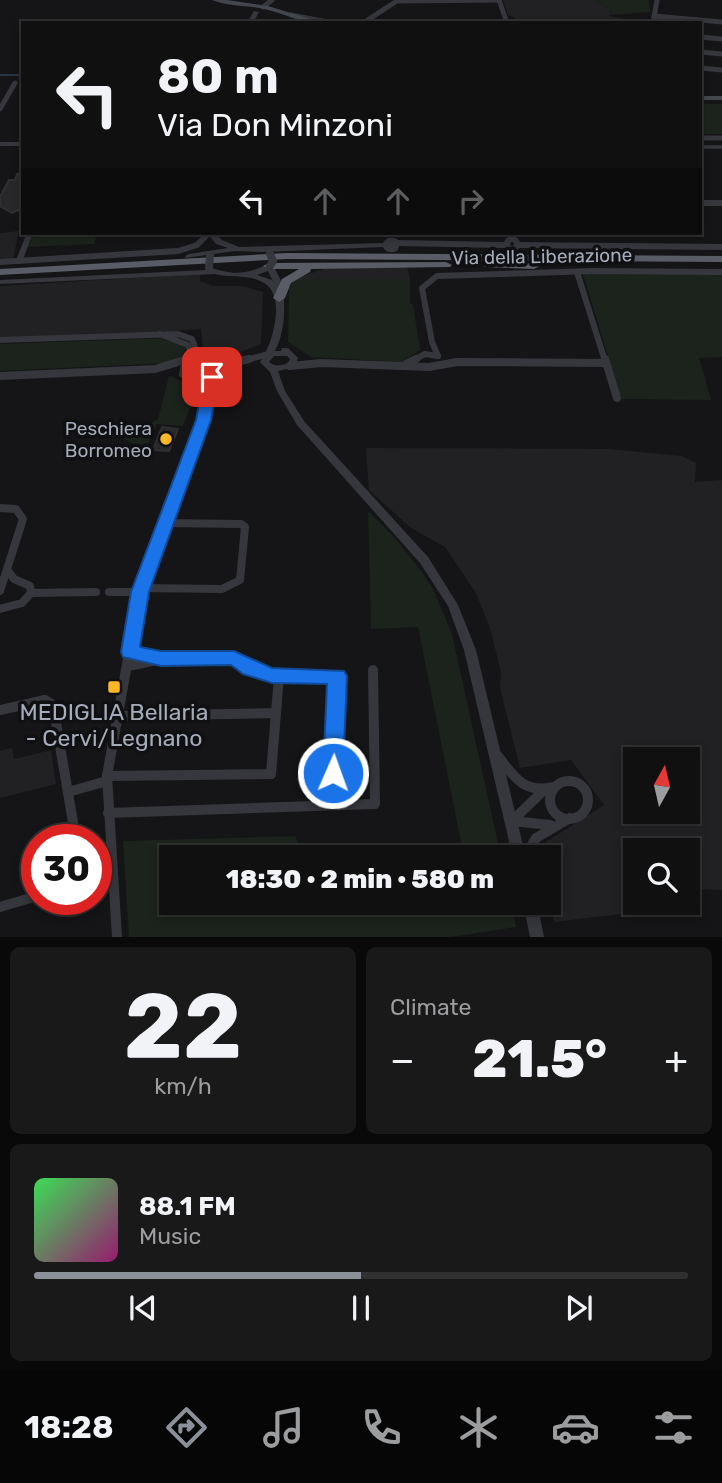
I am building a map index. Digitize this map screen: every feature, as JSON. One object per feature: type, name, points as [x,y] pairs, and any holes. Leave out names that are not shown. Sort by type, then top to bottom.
[{"type":"highway","points":[[391,243],[722,259]]},
{"type":"highway","points":[[0,270],[190,256]]},
{"type":"highway","points":[[0,270],[287,256],[722,259]]},
{"type":"highway","points":[[271,261],[327,266],[722,265]]},
{"type":"highway","points":[[0,270],[310,261],[537,261],[722,265]]},
{"type":"highway","points":[[279,298],[290,278],[327,266]]},
{"type":"main road","points":[[215,0],[310,21]]},
{"type":"main road","points":[[261,12],[286,14],[300,19]]},
{"type":"main road","points":[[702,98],[722,98]]},
{"type":"street","points":[[261,12],[272,0]]},
{"type":"street","points":[[366,21],[396,1],[499,0],[506,21]]},
{"type":"street","points":[[657,0],[653,20],[688,21]]},
{"type":"street","points":[[286,14],[323,21]]},
{"type":"street","points":[[702,21],[722,22]]},
{"type":"street","points":[[702,37],[722,39]]},
{"type":"street","points":[[702,52],[722,54]]},
{"type":"street","points":[[702,68],[722,70]]},
{"type":"street","points":[[0,109],[15,83]]},
{"type":"street","points":[[702,138],[722,138]]},
{"type":"street","points":[[0,144],[21,144]]},
{"type":"street","points":[[702,203],[722,203]]},
{"type":"street","points":[[19,261],[29,235]]},
{"type":"street","points":[[0,270],[19,261],[166,253],[194,247],[208,235]]},
{"type":"street","points":[[210,235],[213,254],[206,263],[212,270]]},
{"type":"street","points":[[212,235],[220,243],[240,249]]},
{"type":"street","points":[[507,235],[508,242]]},
{"type":"street","name":"Via della Liberazione","points":[[190,256],[240,249],[372,246],[391,243],[508,242],[511,248],[519,245],[722,247]]},
{"type":"street","name":"Via della Liberazione","points":[[246,274],[304,247]]},
{"type":"street","points":[[256,249],[271,261],[276,273],[279,298],[278,338],[264,360],[274,371],[286,398],[306,430],[424,560],[453,605],[470,650],[518,845]]},
{"type":"street","points":[[166,253],[190,256]]},
{"type":"street","points":[[0,282],[212,270],[246,274],[269,282],[279,298]]},
{"type":"street","points":[[577,272],[617,398]]},
{"type":"street","name":"Via della Liberazione","points":[[439,359],[432,342],[422,288],[432,278],[449,275],[577,272],[722,272]]},
{"type":"street","points":[[0,340],[160,334],[189,337],[206,360],[214,365],[203,420],[140,590],[107,779],[117,937]]},
{"type":"street","points":[[0,376],[155,369],[185,363],[191,354],[189,346],[179,339],[160,334]]},
{"type":"street","points":[[278,338],[294,361],[283,377],[286,398]]},
{"type":"street","points":[[426,366],[420,363],[432,342]]},
{"type":"street","points":[[189,378],[182,372],[183,365],[194,360],[232,363],[269,355],[290,354],[321,363]]},
{"type":"street","points":[[400,366],[422,356],[457,362],[606,363]]},
{"type":"street","points":[[245,362],[269,368],[321,363],[426,366],[439,359]]},
{"type":"street","points":[[189,378],[213,372],[232,363]]},
{"type":"street","points":[[155,369],[189,378],[204,384],[210,391]]},
{"type":"street","points":[[0,508],[16,509],[23,514],[1,590]]},
{"type":"street","points":[[109,592],[222,589],[240,580],[246,527],[241,524],[165,523]]},
{"type":"street","points":[[8,571],[30,586],[31,593]]},
{"type":"street","points":[[1,590],[10,583],[22,582]]},
{"type":"street","points":[[3,605],[22,603],[31,593],[96,592]]},
{"type":"street","points":[[130,652],[161,659]]},
{"type":"street","points":[[128,666],[161,659],[234,658],[258,673],[279,676],[337,676],[331,805]]},
{"type":"street","points":[[108,813],[375,804],[373,670]]},
{"type":"street","points":[[68,792],[107,779],[271,774],[279,676]]},
{"type":"street","points":[[0,710],[45,699],[53,705],[73,824]]},
{"type":"street","points":[[118,716],[276,713]]},
{"type":"street","points":[[495,753],[514,781],[544,790]]},
{"type":"street","points":[[512,821],[544,790],[555,786],[576,785],[589,797],[587,812],[555,825],[528,845]]},
{"type":"street","points":[[555,786],[549,794],[550,805],[558,814],[570,818]]},
{"type":"street","points":[[512,821],[555,825]]},
{"type":"street","points":[[0,906],[21,900]]},
{"type":"street","points":[[532,915],[537,937]]},
{"type":"shaded area","points":[[503,0],[595,0],[610,9],[611,15],[608,16],[637,21],[522,21],[508,15]]},
{"type":"shaded area","points":[[595,0],[649,0],[650,12],[611,15],[610,9]]},
{"type":"shaded area","points":[[702,104],[722,104],[722,134],[702,134]]},
{"type":"shaded area","points":[[19,231],[12,263],[0,264],[0,233]]},
{"type":"shaded area","points":[[33,235],[96,237],[94,244],[28,247]]},
{"type":"shaded area","points":[[329,267],[407,267],[410,279],[294,279]]},
{"type":"shaded area","points":[[200,274],[200,281],[213,286],[242,286],[263,292],[261,344],[229,356],[203,348],[201,329],[0,343],[0,286]]},
{"type":"shaded area","points":[[583,274],[722,274],[722,357],[699,358],[711,400],[621,399]]},
{"type":"shaded area","points":[[294,279],[410,279],[410,303],[413,304],[420,350],[401,362],[311,357],[288,342],[289,288]]},
{"type":"shaded area","points":[[166,338],[186,347],[182,359],[170,363],[0,371],[0,344]]},
{"type":"shaded area","points":[[169,376],[189,384],[195,395],[183,426],[157,424],[144,452],[124,438],[158,419]]},
{"type":"shaded area","points":[[366,448],[609,449],[682,456],[696,463],[695,482],[722,480],[722,890],[700,889],[700,838],[623,838],[623,914],[554,922],[553,915],[561,915],[561,845],[541,845],[604,805],[571,760],[520,768],[500,688],[501,673],[491,631],[476,593],[445,547],[411,528],[369,490]]},
{"type":"shaded area","points":[[368,511],[396,539],[422,572],[433,589],[452,634],[498,845],[452,845],[461,842],[418,627],[371,629]]},
{"type":"shaded area","points":[[12,748],[14,759],[51,750],[56,784],[0,798],[0,751]]},
{"type":"shaded area","points":[[295,836],[299,845],[159,845],[159,915],[514,915],[516,927],[451,937],[129,937],[123,841]]},
{"type":"building","points":[[17,174],[21,174],[21,209],[12,213],[0,206],[0,197],[9,180],[15,180]]},
{"type":"building","name":"Peschiera Borromeo","points":[[162,427],[178,429],[169,451],[153,450]]},
{"type":"waterway","points":[[0,75],[21,75]]},
{"type":"place","name":"Peschiera Borromeo","points":[[166,439]]},
{"type":"place","name":"MEDIGLIA Bellaria - Cervi/Legnano","points":[[114,687]]},
{"type":"route","points":[[212,377],[203,420],[140,592],[130,652],[161,659],[234,658],[258,673],[272,676],[337,676],[333,773]]}]
